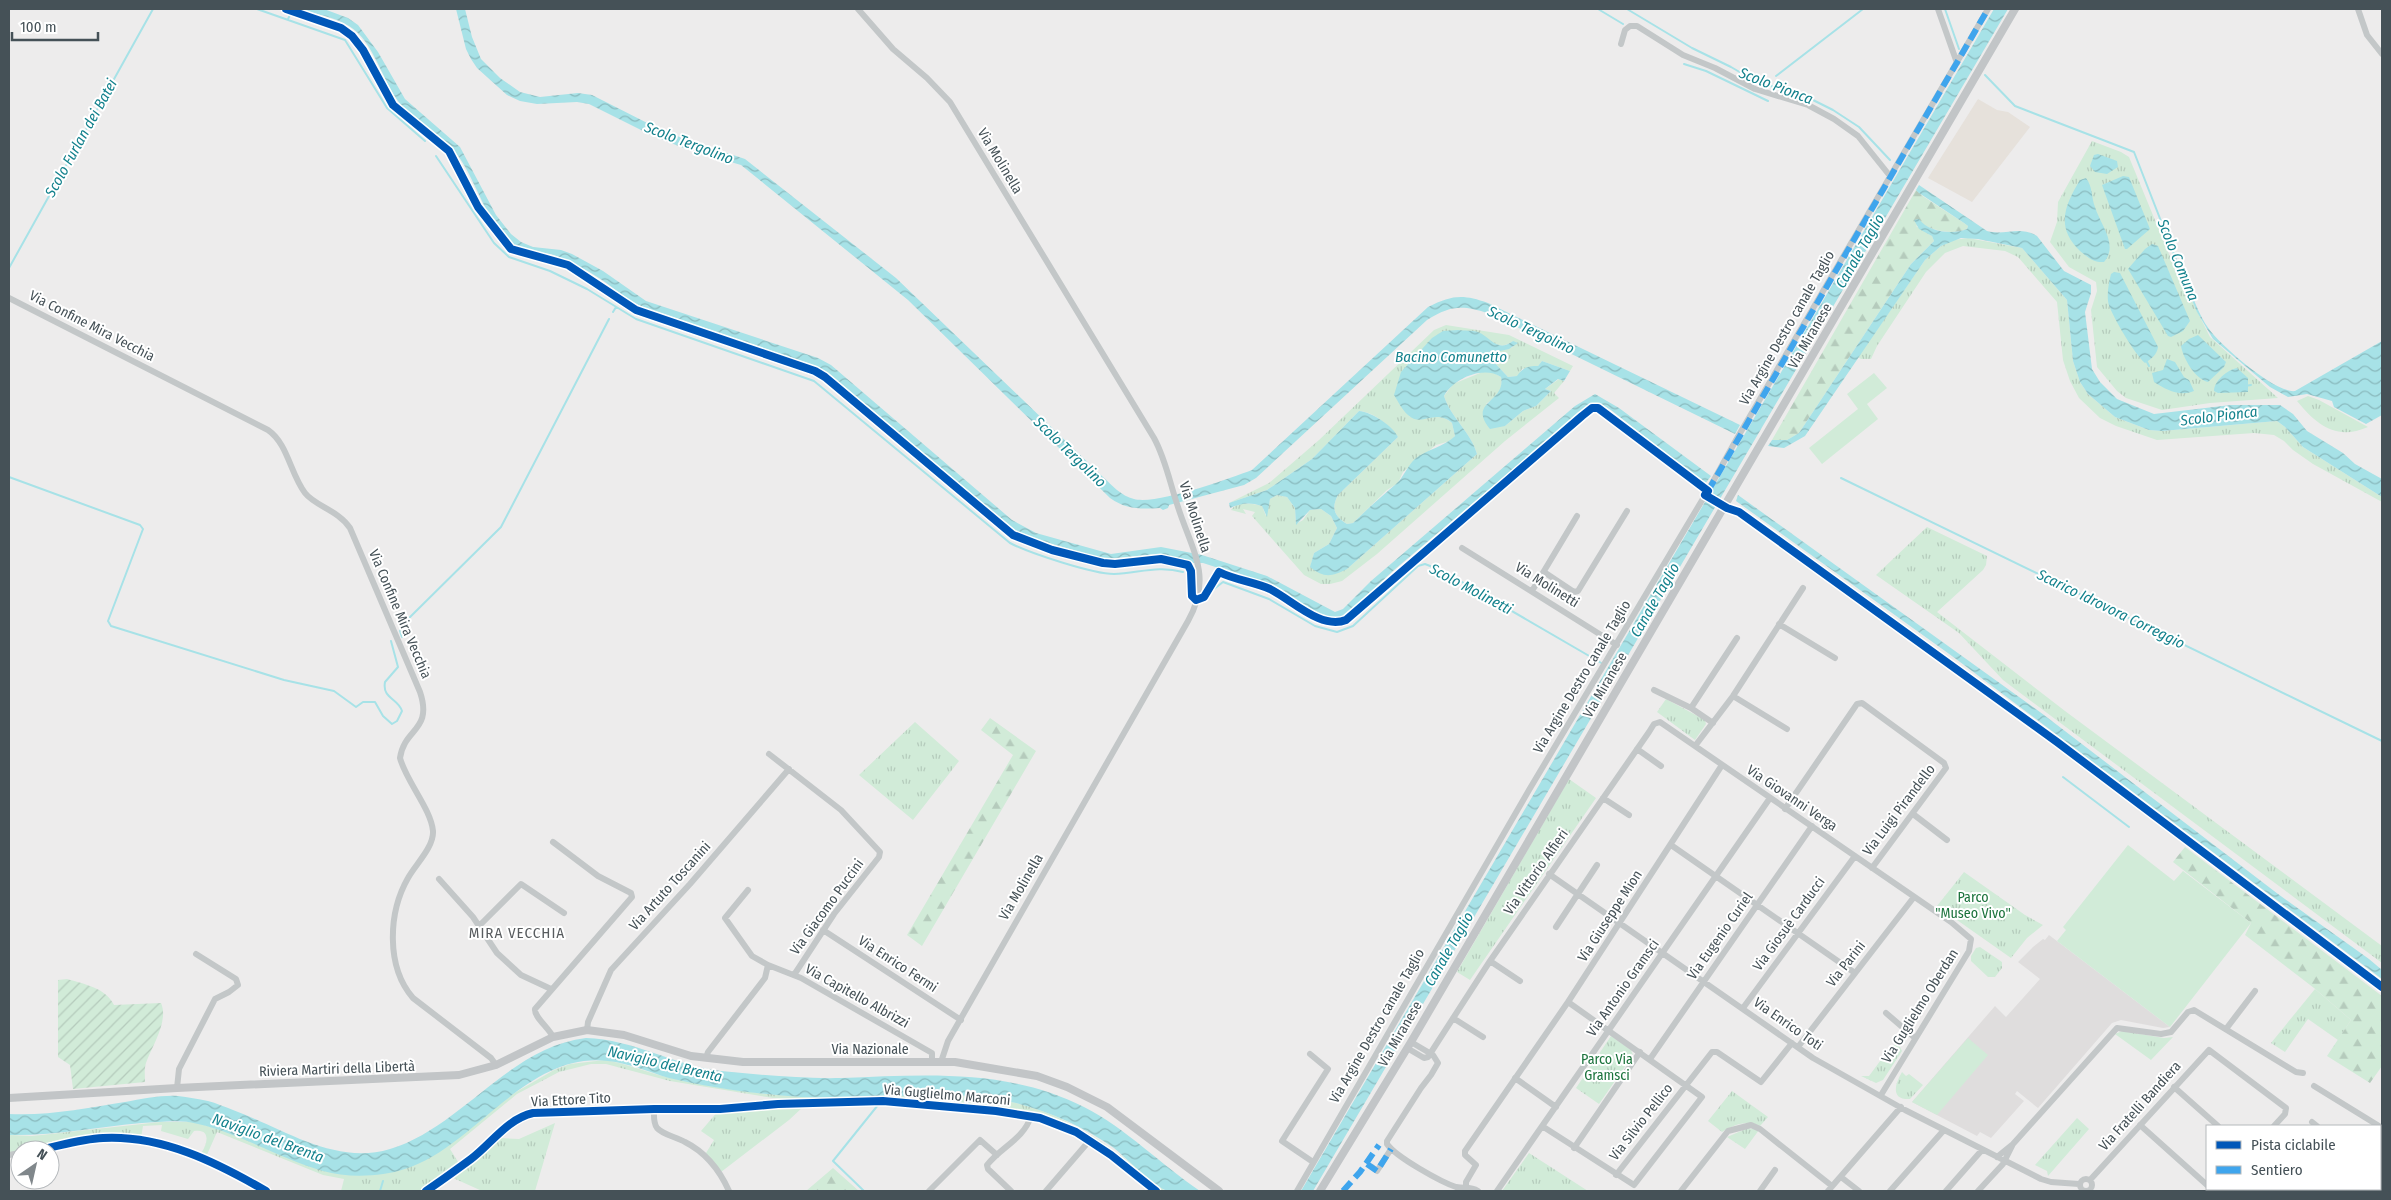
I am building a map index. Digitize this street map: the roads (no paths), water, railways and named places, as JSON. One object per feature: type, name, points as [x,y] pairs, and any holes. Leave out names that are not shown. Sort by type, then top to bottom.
[{"type":"main road","name":"Via Miranese","points":[[1320,1191],[1409,1045],[2015,9]]},
{"type":"main road","name":"Via Nazionale","points":[[496,1065],[553,1037],[587,1030],[624,1036],[691,1056],[743,1062],[938,1059],[1020,1072],[1068,1087],[1096,1101],[1126,1119],[1184,1166],[1219,1191]]},
{"type":"main road","name":"Riviera Martiri della Libertà","points":[[9,1098],[177,1088],[447,1076],[472,1073],[496,1065]]},
{"type":"street","name":"Via Molinella","points":[[858,9],[893,49],[940,91],[958,115],[1154,438],[1164,460],[1177,506],[1194,546],[1199,570],[1200,594],[1191,616],[938,1059]]},
{"type":"street","points":[[1938,9],[1957,63]]},
{"type":"street","name":"Via Argine Destro canale Taglio","points":[[1297,1191],[1529,790],[1617,645],[1988,9]]},
{"type":"street","points":[[2358,9],[2367,35],[2382,54]]},
{"type":"street","points":[[1621,44],[1625,30],[1630,26],[1637,26],[1683,55],[1715,68],[1755,89],[1808,105],[1834,119],[1858,136],[1890,176]]},
{"type":"street","name":"Via Confine Mira Vecchia","points":[[9,298],[268,430],[278,438],[304,492],[333,510],[350,528],[420,692],[424,708],[422,721],[406,744],[400,758],[430,824],[432,838],[407,879],[394,917],[393,940],[400,974],[404,987],[413,998],[491,1058],[496,1065]]},
{"type":"street","points":[[1544,572],[1574,592],[1578,591],[1628,511]]},
{"type":"street","points":[[1532,591],[1578,516]]},
{"type":"street","name":"Via Molinetti","points":[[1462,548],[1617,645]]},
{"type":"street","points":[[1695,746],[1733,696],[1803,588]]},
{"type":"street","points":[[1780,624],[1835,658]]},
{"type":"street","points":[[1691,708],[1737,638]]},
{"type":"street","points":[[1654,690],[1691,708],[1713,723]]},
{"type":"street","points":[[1733,696],[1787,729]]},
{"type":"street","name":"Via Luigi Pirandello","points":[[1785,809],[1859,702],[1944,763],[1946,768],[1872,868]]},
{"type":"street","name":"Via Giovanni Verga","points":[[1656,723],[1663,723],[1914,897]]},
{"type":"street","name":"Via Vittorio Alfieri","points":[[1430,1054],[1549,874],[1656,723]]},
{"type":"street","points":[[1637,749],[1661,766]]},
{"type":"street","name":"Via Giacomo Puccini","points":[[770,754],[841,810],[880,852],[879,857],[823,930],[794,975]]},
{"type":"street","name":"Via Giuseppe Mion","points":[[1466,1187],[1466,1182],[1476,1165],[1465,1155],[1465,1151],[1620,924],[1722,765]]},
{"type":"street","name":"Via Artuto Toscanini","points":[[587,1030],[588,1022],[611,970],[690,884],[789,769]]},
{"type":"street","points":[[1603,798],[1629,815]]},
{"type":"street","name":"Via Antonio Gramsci","points":[[1496,1191],[1770,798]]},
{"type":"street","points":[[1913,814],[1948,840]]},
{"type":"street","name":"Via Eugenio Curiel","points":[[1650,1059],[1812,826]]},
{"type":"street","points":[[553,842],[598,876],[631,893],[632,896],[551,989],[534,1012],[553,1037]]},
{"type":"street","points":[[1671,845],[1856,973]]},
{"type":"street","name":"Via Giosuè Carducci","points":[[1743,1008],[1855,856]]},
{"type":"street","points":[[1556,927],[1576,894],[1597,865]]},
{"type":"street","name":"Via Enrico Toti","points":[[1549,874],[1832,1069],[2004,1161],[2050,1182],[2079,1184]]},
{"type":"street","points":[[439,879],[479,926],[489,944],[521,976],[551,989]]},
{"type":"street","points":[[479,926],[521,884],[564,913]]},
{"type":"street","name":"Via Capitello Albrizzi","points":[[748,890],[725,918],[752,956],[768,965],[794,975],[932,1053],[938,1059]]},
{"type":"street","name":"Via Parini","points":[[1687,1084],[1714,1051],[1761,1082],[1856,973],[1914,897]]},
{"type":"street","name":"Via Guglielmo Oberdan","points":[[1881,1095],[1972,944],[1969,936],[1914,897]]},
{"type":"street","name":"Via Enrico Fermi","points":[[823,930],[961,1020]]},
{"type":"street","points":[[177,1088],[179,1069],[215,999],[236,988],[238,981],[196,954]]},
{"type":"street","points":[[1490,961],[1520,981]]},
{"type":"street","points":[[706,1058],[708,1052],[764,978],[768,965]]},
{"type":"street","points":[[2226,1029],[2255,991]]},
{"type":"street","points":[[1542,1126],[1630,1184],[1635,1184],[1702,1097],[1687,1084],[1568,1002]]},
{"type":"street","points":[[1997,1157],[2013,1144],[2117,1028],[2161,1034],[2171,1032],[2188,1012],[2194,1010],[2296,1072],[2303,1073]]},
{"type":"street","points":[[1886,1013],[1915,1038]]},
{"type":"street","points":[[1453,1018],[1483,1037]]},
{"type":"street","points":[[1409,1045],[1430,1054],[1436,1059],[1435,1068],[1387,1141],[1390,1149],[1455,1186],[1478,1191]]},
{"type":"street","name":"Via Fratelli Bandiera","points":[[2091,1186],[2140,1125],[2209,1050],[2287,1110],[2275,1125]]},
{"type":"street","points":[[1574,1148],[1640,1052]]},
{"type":"street","points":[[1310,1054],[1328,1069],[1282,1141],[1314,1162]]},
{"type":"street","points":[[1515,1078],[1556,1106]]},
{"type":"street","name":"Via Silvio Pellico","points":[[1616,1175],[1687,1084]]},
{"type":"street","points":[[2314,1086],[2377,1125]]},
{"type":"street","points":[[2174,1087],[2217,1125]]},
{"type":"street","name":"Via Guglielmo Marconi","points":[[654,1109],[720,1109],[778,1104],[899,1101],[1031,1116],[1064,1126],[1090,1140],[1156,1191]]},
{"type":"street","points":[[1681,1191],[1725,1135],[1732,1129],[1751,1125],[1760,1129],[1830,1189],[1901,1107]]},
{"type":"street","points":[[654,1109],[657,1128],[686,1142],[706,1157],[722,1177],[729,1191]]},
{"type":"street","name":"Via Ettore Tito","points":[[426,1191],[472,1158],[521,1116],[552,1112],[654,1109]]},
{"type":"street","points":[[1011,1191],[988,1169],[987,1165],[1028,1126],[1031,1116]]},
{"type":"street","points":[[2140,1125],[2206,1185]]},
{"type":"street","points":[[1890,1191],[1944,1130]]},
{"type":"street","points":[[60,1146],[100,1138],[143,1141],[188,1152],[212,1162],[266,1191]]},
{"type":"street","points":[[929,1191],[980,1140],[997,1155]]},
{"type":"street","points":[[1046,1191],[1090,1140]]},
{"type":"street","points":[[1978,1191],[2004,1161],[2013,1144]]},
{"type":"street","points":[[1372,1167],[1377,1171],[1390,1149]]},
{"type":"street","points":[[1946,1191],[1982,1150]]},
{"type":"street","points":[[1760,1191],[1775,1170]]},
{"type":"street","points":[[1841,1177],[1859,1191]]},
{"type":"street","points":[[2084,1179],[2091,1186],[2085,1191],[2079,1184],[2084,1179]]},
{"type":"water","points":[[299,9],[324,9],[348,18],[358,25],[378,52],[405,99],[460,147],[496,215],[511,234],[521,242],[533,247],[561,250],[572,254],[603,271],[646,301],[818,358],[831,365],[1012,520],[1036,533],[1111,554],[1161,547],[1202,555],[1267,576],[1335,612],[1343,609],[1371,581],[1575,406],[1595,394],[1619,408],[1711,476],[1705,484],[1611,410],[1599,403],[1591,403],[1394,570],[1349,612],[1336,619],[1322,615],[1268,584],[1203,563],[1193,563],[1158,554],[1105,559],[1035,539],[1010,528],[827,372],[810,364],[643,307],[575,264],[553,255],[523,250],[512,244],[495,225],[459,157],[447,143],[403,107],[390,88],[366,42],[358,33],[338,20]]},
{"type":"water","name":"Scolo Tergolino","points":[[456,9],[465,9],[472,37],[481,59],[500,78],[520,92],[540,97],[578,93],[592,95],[665,132],[745,159],[896,278],[1103,477],[1129,498],[1145,500],[1175,495],[1252,470],[1428,307],[1444,300],[1458,297],[1471,298],[1488,303],[1740,425],[1735,434],[1488,313],[1457,308],[1443,311],[1427,320],[1256,478],[1244,485],[1169,505],[1168,508],[1163,510],[1160,508],[1128,507],[1110,498],[908,300],[741,165],[686,149],[651,135],[589,104],[577,102],[537,104],[520,101],[507,95],[477,68],[471,59],[466,49]]},
{"type":"water","name":"Canale Taglio","points":[[1994,9],[2008,9],[1313,1191],[1301,1191]]},
{"type":"water","points":[[2098,154],[2117,161],[2118,167],[2107,174],[2095,172],[2090,166],[2094,155]]},
{"type":"water","points":[[2123,176],[2129,177],[2150,229],[2127,249],[2125,249],[2102,185]]},
{"type":"water","points":[[2086,178],[2090,185],[2097,214],[2109,242],[2110,249],[2104,262],[2094,261],[2080,251],[2072,242],[2065,225],[2065,216],[2070,198],[2080,180]]},
{"type":"water","points":[[1919,185],[1987,231],[2025,231],[2037,236],[2064,271],[2091,285],[2091,293],[2085,312],[2092,369],[2100,382],[2117,399],[2154,414],[2231,405],[2280,405],[2293,414],[2307,431],[2343,453],[2355,464],[2382,479],[2382,497],[2303,447],[2277,421],[2162,431],[2149,430],[2115,417],[2088,394],[2080,382],[2073,361],[2067,300],[2022,248],[1978,239],[1961,238],[1941,246],[1925,260],[1805,436],[1784,448],[1768,446],[1772,440],[1787,440],[1799,433],[1911,264],[1934,241],[1932,236],[1919,229],[1914,220],[1919,219],[1928,227],[1941,231],[1955,232],[1967,229],[1968,226],[1919,193],[1916,190]]},
{"type":"water","points":[[2152,244],[2158,246],[2190,321],[2183,331],[2171,337],[2168,336],[2128,269],[2145,249]]},
{"type":"water","points":[[2114,272],[2120,273],[2158,347],[2155,355],[2145,363],[2124,334],[2110,307],[2108,287],[2111,274]]},
{"type":"water","points":[[2185,277],[2202,317],[2215,336],[2224,346],[2262,377],[2286,390],[2295,391],[2382,341],[2382,415],[2366,424],[2334,407],[2332,401],[2307,394],[2288,397],[2270,387],[2213,339],[2197,312],[2183,280]]},
{"type":"water","name":"Bacino Comunetto","points":[[1443,331],[1478,332],[1503,346],[1513,341],[1518,343],[1509,349],[1492,353],[1492,360],[1508,377],[1517,376],[1524,369],[1538,366],[1542,361],[1570,371],[1564,381],[1558,379],[1545,389],[1551,391],[1536,406],[1523,411],[1505,426],[1490,429],[1484,420],[1483,413],[1485,407],[1501,386],[1501,377],[1494,374],[1477,373],[1454,384],[1444,396],[1477,454],[1347,569],[1336,574],[1324,575],[1310,567],[1314,553],[1329,544],[1337,528],[1331,516],[1321,509],[1310,510],[1296,525],[1295,508],[1287,497],[1277,495],[1270,499],[1267,517],[1262,506],[1246,504],[1230,508],[1229,503],[1267,490],[1312,459],[1359,411],[1382,420],[1392,428],[1398,437],[1338,495],[1334,508],[1337,515],[1347,524],[1353,523],[1399,481],[1415,459],[1446,443],[1455,436],[1452,423],[1440,417],[1418,420],[1413,418],[1404,411],[1394,395],[1401,372],[1432,338]]},
{"type":"water","points":[[2198,335],[2226,362],[2224,367],[2208,382],[2199,377],[2190,367],[2181,346],[2189,339]]},
{"type":"water","points":[[2167,359],[2175,362],[2184,377],[2189,380],[2194,391],[2178,393],[2154,382],[2152,373],[2163,370]]},
{"type":"water","points":[[2237,368],[2248,378],[2248,392],[2218,393],[2214,391],[2216,383],[2222,376]]},
{"type":"water","points":[[1738,495],[2044,715],[2278,894],[2369,959],[2382,970],[2382,979],[1952,656],[1736,501]]},
{"type":"water","name":"Naviglio del Brenta","points":[[586,1038],[620,1043],[687,1064],[721,1071],[812,1078],[965,1077],[1025,1086],[1055,1094],[1100,1116],[1200,1191],[1176,1192],[1163,1189],[1114,1148],[1091,1133],[1042,1111],[1016,1103],[989,1098],[935,1095],[828,1098],[768,1094],[685,1082],[608,1061],[579,1062],[552,1071],[526,1085],[455,1141],[430,1158],[396,1172],[375,1175],[353,1176],[323,1171],[214,1128],[185,1122],[142,1123],[59,1133],[9,1135],[9,1114],[53,1113],[165,1096],[178,1096],[214,1103],[309,1143],[329,1149],[349,1153],[369,1153],[390,1149],[416,1138],[440,1124],[509,1071],[533,1056],[558,1044]]},
{"type":"waterway","name":"Scolo Furlan dei Batei","points":[[9,268],[153,9]]},
{"type":"waterway","points":[[257,9],[345,40],[387,108],[425,141]]},
{"type":"waterway","points":[[1598,9],[1623,24]]},
{"type":"waterway","name":"Scolo Pionca","points":[[1627,9],[1692,48],[1755,81],[1809,98],[1833,110],[1859,127],[1890,160]]},
{"type":"waterway","points":[[1776,76],[1863,9]]},
{"type":"waterway","name":"Scolo Comuna","points":[[1945,9],[1959,49]]},
{"type":"waterway","points":[[288,19],[291,13]]},
{"type":"waterway","points":[[1684,64],[1706,71],[1768,101]]},
{"type":"waterway","name":"Scolo Comuna","points":[[1985,75],[2015,106],[2134,152],[2184,280]]},
{"type":"waterway","points":[[436,156],[494,243],[509,257],[550,271],[587,289],[636,319],[814,381],[1010,543],[1031,552],[1092,571],[1114,574],[1165,569],[1183,572]]},
{"type":"waterway","points":[[613,312],[616,307]]},
{"type":"waterway","points":[[402,637],[400,631],[403,624],[501,527],[609,319]]},
{"type":"waterway","points":[[2146,360],[2149,366]]},
{"type":"waterway","points":[[2245,386],[2251,385]]},
{"type":"waterway","points":[[9,477],[140,525],[143,529],[108,621],[111,626],[284,680],[334,691],[356,707],[363,702],[375,702],[383,716],[392,724],[397,721],[402,711],[397,703],[388,695],[385,688],[385,682],[398,667],[391,641]]},
{"type":"waterway","name":"Scarico Idrovora Correggio","points":[[1841,478],[2382,741]]},
{"type":"waterway","name":"Scolo Molinetti","points":[[1214,589],[1223,582],[1269,599],[1315,626],[1337,632],[1353,626],[1418,566],[1425,564],[1443,571],[1603,664]]},
{"type":"waterway","points":[[2063,777],[2129,827]]},
{"type":"waterway","points":[[864,1191],[833,1161],[878,1105]]},
{"type":"waterway","points":[[380,1191],[383,1181]]},
{"type":"district","name":"MIRA VECCHIA","points":[[517,933]]},
{"type":"park label","name":"Parco \"Museo Vivo\"","points":[[1973,906]]},
{"type":"park label","name":"Parco Via Gramsci","points":[[1607,1068]]}]
